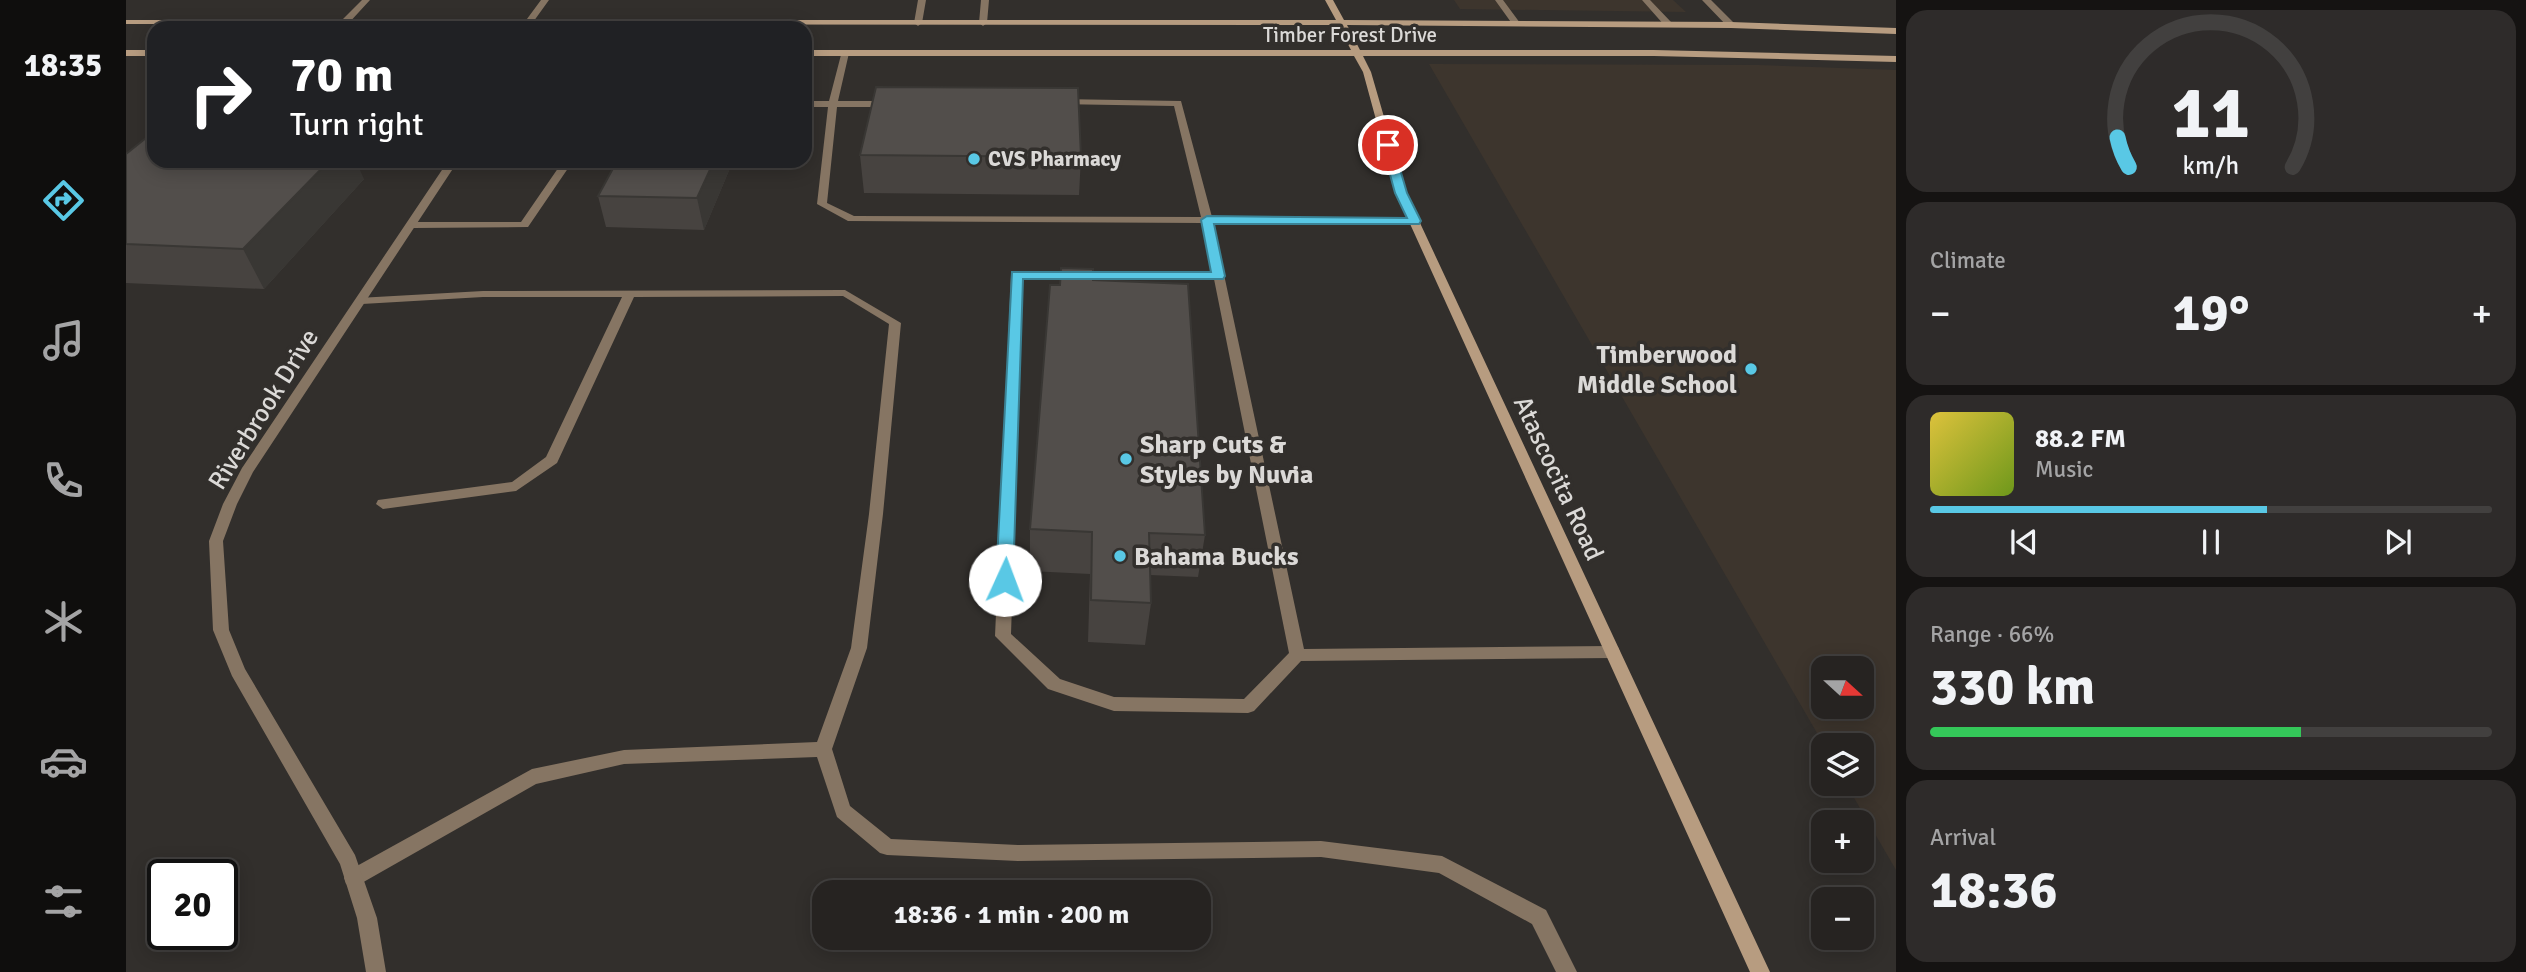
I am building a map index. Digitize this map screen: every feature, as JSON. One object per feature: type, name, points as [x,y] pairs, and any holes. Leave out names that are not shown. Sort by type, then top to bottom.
[{"type":"main road","name":"Atascocita Road","points":[[1329,0],[1367,72],[1401,193],[1760,972]]},
{"type":"main road","name":"Timber Forest Drive","points":[[126,22],[147,22]]},
{"type":"main road","name":"Timber Forest Drive","points":[[812,24],[1668,24],[1896,31]]},
{"type":"main road","points":[[126,53],[147,53]]},
{"type":"main road","name":"Timber Forest Drive","points":[[812,53],[1654,53],[1896,59]]},
{"type":"street","points":[[346,21],[366,0]]},
{"type":"street","points":[[529,21],[545,0]]},
{"type":"street","points":[[918,23],[922,0]]},
{"type":"street","points":[[983,23],[985,0]]},
{"type":"street","points":[[1499,0],[1516,23]]},
{"type":"street","points":[[1646,0],[1668,24]]},
{"type":"street","points":[[1706,0],[1731,25]]},
{"type":"street","points":[[845,53],[834,104],[822,204],[852,219],[1415,221]]},
{"type":"street","points":[[1052,102],[1178,103],[1207,220],[1297,655]]},
{"type":"street","points":[[812,104],[903,104]]},
{"type":"street","name":"Riverbrook Drive","points":[[376,972],[367,918],[348,861],[238,671],[221,630],[216,541],[230,504],[247,471],[449,168]]},
{"type":"street","points":[[413,225],[524,225],[563,168]]},
{"type":"street","points":[[1218,276],[1017,275],[1003,636],[1054,684],[1114,704],[1248,706],[1297,655],[1612,652]]},
{"type":"street","points":[[383,504],[516,486],[552,460],[630,293]]},
{"type":"street","points":[[362,300],[483,294],[845,293],[895,323],[876,514],[859,648],[823,749],[843,811],[887,847],[1018,853],[1321,849],[1442,865],[1539,917],[1567,972]]},
{"type":"street","points":[[353,878],[532,777],[624,757],[823,749]]},
{"type":"shaded area","points":[[1454,0],[1673,0],[1686,12],[1460,9]]},
{"type":"shaded area","name":"Timberwood Middle School","points":[[1429,64],[1758,65],[1896,70],[1896,870],[1874,832],[1874,810],[1861,810],[1853,796],[1874,796],[1874,733],[1817,733]]},
{"type":"building","points":[[876,87],[1078,88],[1081,157],[860,155]]},
{"type":"building","points":[[147,138],[147,168],[322,168],[243,249],[126,244],[126,154]]},
{"type":"building","points":[[613,168],[711,168],[697,198],[598,196]]},
{"type":"building","points":[[1061,268],[1093,269],[1093,280],[1188,284],[1205,535],[1149,533],[1151,603],[1091,600],[1092,532],[1030,529],[1050,285],[1060,285]]},
{"type":"place","name":"CVS Pharmacy","points":[[974,159]]},
{"type":"place","name":"Timberwood Middle School","points":[[1751,369]]},
{"type":"place","name":"Sharp Cuts & Styles by Nuvia","points":[[1126,459]]},
{"type":"place","name":"Bahama Bucks","points":[[1120,556]]},
{"type":"route","points":[[1005,580],[1017,275],[1218,276],[1207,220],[1415,221],[1401,193],[1388,145]]}]
